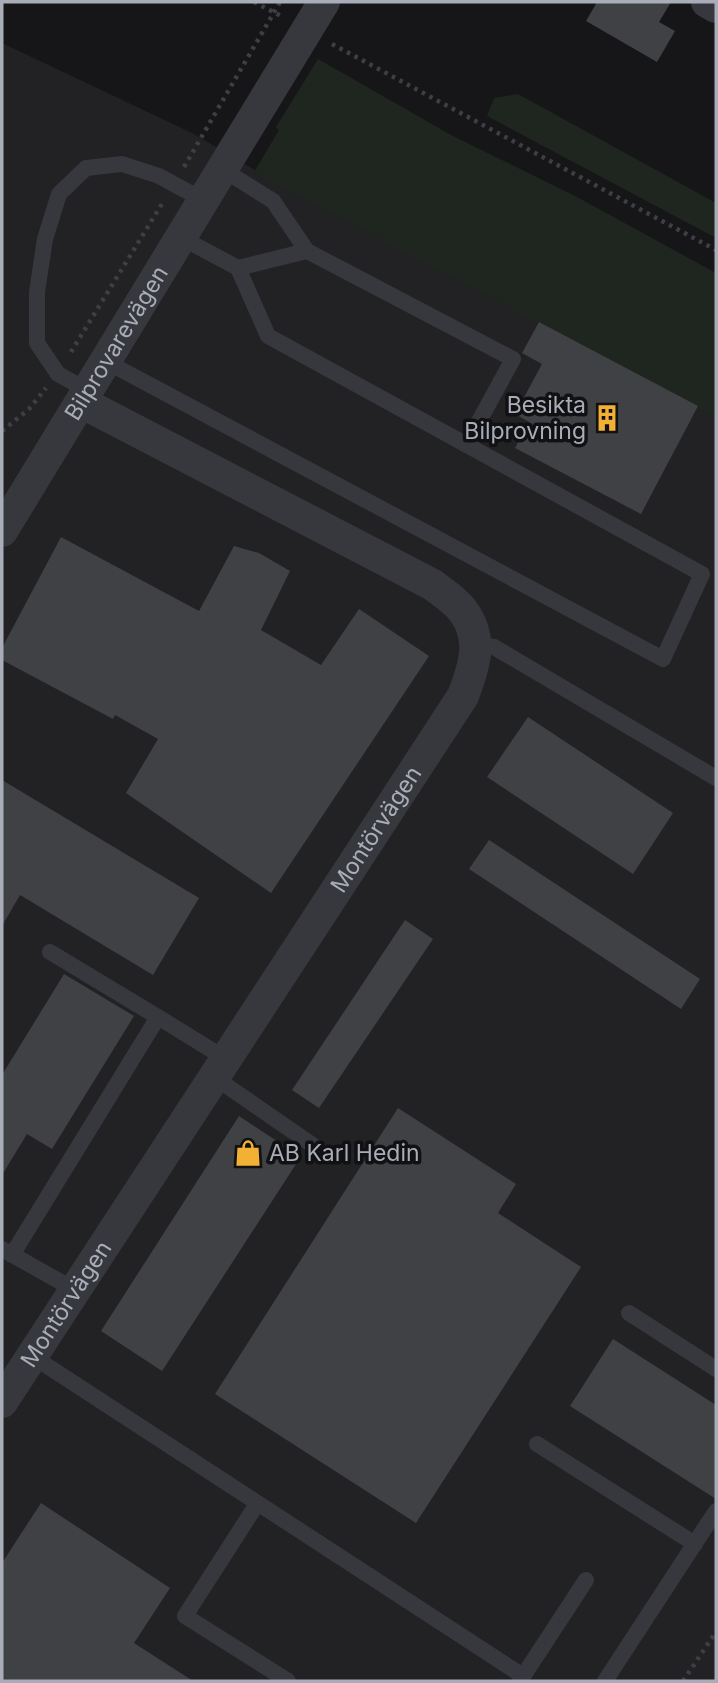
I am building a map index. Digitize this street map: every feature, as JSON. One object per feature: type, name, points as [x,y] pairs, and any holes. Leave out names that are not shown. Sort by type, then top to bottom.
[{"type":"street","name":"Bilprovarevägen","points":[[2,531],[324,2]]},
{"type":"street","points":[[706,2],[716,7]]},
{"type":"street","name":"Montörvägen","points":[[2,1402],[463,696],[475,664],[475,634],[463,610],[433,585],[84,396]]},
{"type":"lane","points":[[226,162],[273,201],[307,251],[513,359],[466,445]]},
{"type":"lane","points":[[84,396],[58,374],[37,343],[37,292],[45,239],[59,194],[86,167],[122,164],[159,176],[202,200]]},
{"type":"lane","points":[[105,361],[663,659],[702,574],[268,336],[238,268],[180,237]]},
{"type":"lane","points":[[238,268],[307,251]]},
{"type":"lane","points":[[475,644],[494,647],[716,778]]},
{"type":"lane","points":[[50,952],[158,1017],[327,1156]]},
{"type":"lane","points":[[75,1290],[7,1252],[158,1017]]},
{"type":"lane","points":[[629,1313],[716,1369]]},
{"type":"lane","points":[[32,1356],[521,1679],[586,1580]]},
{"type":"lane","points":[[537,1444],[695,1544]]},
{"type":"lane","points":[[257,1504],[185,1616],[288,1681]]},
{"type":"lane","points":[[605,1681],[716,1511]]},
{"type":"path","points":[[254,2],[716,250]]},
{"type":"path","points":[[2,432],[29,409],[58,374],[174,184],[280,2]]},
{"type":"path","points":[[684,1681],[716,1632]]},
{"type":"shaded area","points":[[2,43],[192,133],[255,170],[716,417],[716,1681],[2,1681]]},
{"type":"shaded area","points":[[318,59],[451,135],[577,197],[716,273],[716,418],[254,172],[279,130],[276,127]]},
{"type":"shaded area","points":[[518,94],[716,203],[716,238],[487,116],[494,98]]},
{"type":"building","points":[[597,2],[671,2],[659,22],[675,31],[657,62],[586,21]]},
{"type":"building","name":"Besikta Bilprovning","points":[[539,322],[698,406],[641,514],[515,448],[529,422],[515,414],[542,364],[522,353]]},
{"type":"building","points":[[61,537],[199,611],[234,546],[259,553],[290,571],[261,630],[321,665],[359,609],[429,656],[271,893],[126,793],[158,739],[115,715],[113,719],[2,660],[2,648]]},
{"type":"building","points":[[528,717],[673,813],[633,874],[487,777]]},
{"type":"building","points":[[2,780],[199,898],[153,975],[20,895],[2,926]]},
{"type":"building","points":[[489,840],[700,979],[681,1009],[469,869]]},
{"type":"building","points":[[405,920],[433,939],[319,1108],[292,1090]]},
{"type":"building","points":[[64,974],[134,1016],[52,1149],[27,1134],[2,1175],[2,1075]]},
{"type":"building","points":[[398,1108],[516,1184],[498,1213],[581,1267],[416,1523],[215,1394]]},
{"type":"building","points":[[239,1116],[286,1147],[283,1152],[298,1161],[162,1371],[101,1331]]},
{"type":"building","points":[[613,1339],[716,1405],[716,1499],[570,1406]]},
{"type":"building","points":[[41,1503],[170,1588],[134,1643],[193,1681],[2,1681],[2,1563]]},
{"type":"place","name":"Besikta Bilprovning","points":[[607,418]]},
{"type":"place","name":"AB Karl Hedin","points":[[248,1153]]}]
